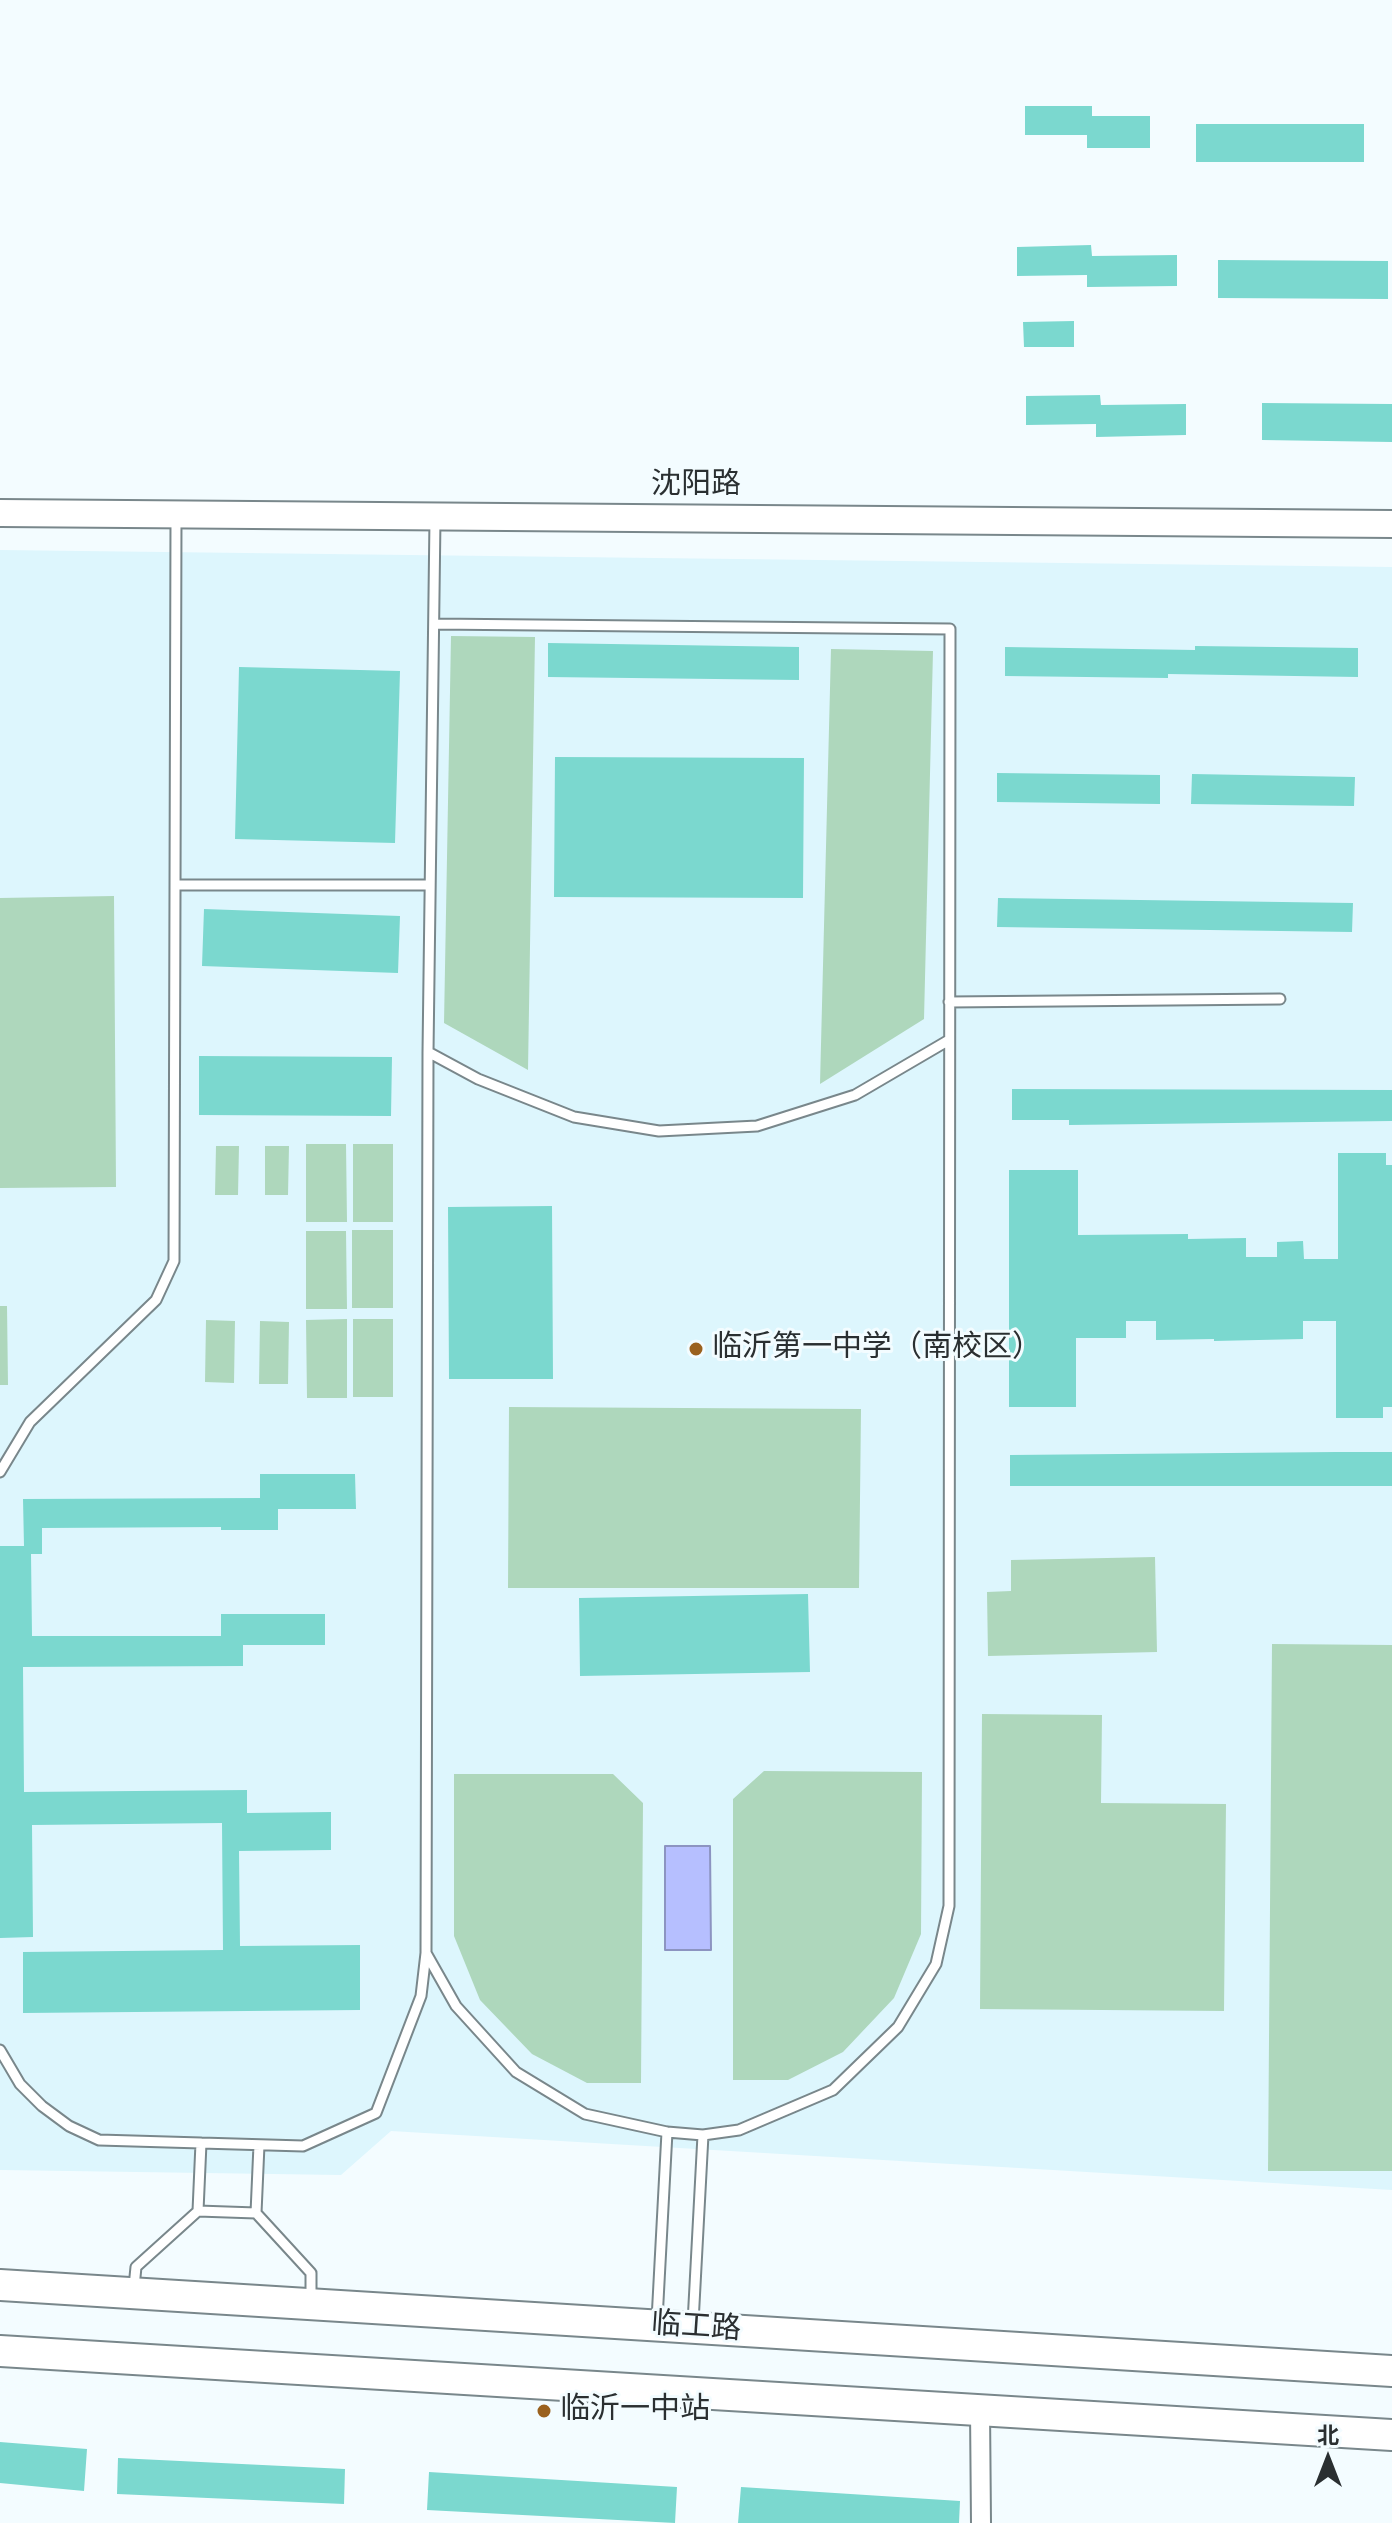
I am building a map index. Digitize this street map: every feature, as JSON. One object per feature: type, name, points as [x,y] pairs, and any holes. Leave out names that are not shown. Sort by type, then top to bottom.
[{"type":"main road","name":"临工路","points":[[0,2285],[1392,2371]]},
{"type":"main road","points":[[0,2351],[1392,2435]]},
{"type":"street","name":"沈阳路","points":[[0,513],[1392,524]]},
{"type":"street","points":[[980,2410],[981,2523]]},
{"type":"lane","points":[[0,1472],[30,1422],[156,1300],[174,1261],[176,514]]},
{"type":"lane","points":[[0,2050],[20,2084],[42,2106],[69,2126],[99,2140],[303,2146],[376,2113],[421,1996],[426,1953],[428,1052],[435,516]]},
{"type":"lane","points":[[426,1953],[456,2006],[516,2072],[585,2114],[667,2132],[703,2135],[739,2130],[833,2090],[898,2027],[936,1964],[949,1906],[950,629],[434,624]]},
{"type":"lane","points":[[175,885],[430,885]]},
{"type":"lane","points":[[949,1002],[1280,999]]},
{"type":"lane","points":[[428,1052],[478,1079],[574,1117],[659,1131],[757,1126],[855,1095],[949,1040]]},
{"type":"lane","points":[[656,2326],[667,2132]]},
{"type":"lane","points":[[693,2328],[703,2135]]},
{"type":"lane","points":[[198,2211],[201,2143]]},
{"type":"lane","points":[[259,2145],[256,2213],[311,2273],[311,2304]]},
{"type":"lane","points":[[134,2293],[136,2267],[198,2211],[256,2213]]},
{"type":"shaded area","name":"临沂第一中学（南校区）","points":[[0,550],[1392,567],[1392,2190],[391,2131],[341,2175],[0,2170]]},
{"type":"green space","points":[[451,636],[535,637],[528,1070],[444,1023]]},
{"type":"green space","points":[[831,649],[933,651],[924,1019],[820,1084]]},
{"type":"green space","points":[[114,896],[116,1187],[0,1188],[0,898]]},
{"type":"green space","points":[[306,1144],[346,1144],[347,1222],[306,1222]]},
{"type":"green space","points":[[353,1144],[393,1144],[393,1222],[353,1222]]},
{"type":"green space","points":[[216,1146],[239,1146],[238,1195],[215,1195]]},
{"type":"green space","points":[[265,1146],[289,1146],[288,1195],[265,1195]]},
{"type":"green space","points":[[352,1230],[393,1230],[393,1308],[352,1308]]},
{"type":"green space","points":[[306,1231],[346,1231],[347,1309],[306,1309]]},
{"type":"green space","points":[[0,1306],[7,1306],[8,1385],[0,1385]]},
{"type":"green space","points":[[347,1319],[347,1398],[307,1398],[306,1320]]},
{"type":"green space","points":[[353,1319],[393,1319],[393,1397],[353,1397]]},
{"type":"green space","points":[[206,1320],[235,1321],[234,1383],[205,1382]]},
{"type":"green space","points":[[260,1321],[289,1322],[288,1384],[259,1384]]},
{"type":"green space","points":[[509,1407],[861,1409],[859,1588],[508,1588]]},
{"type":"green space","points":[[1155,1557],[1157,1652],[988,1656],[987,1592],[1011,1591],[1011,1560]]},
{"type":"green space","points":[[1272,1644],[1392,1645],[1392,2171],[1268,2171]]},
{"type":"green space","points":[[982,1714],[1102,1715],[1101,1803],[1226,1804],[1224,2011],[980,2009]]},
{"type":"green space","points":[[764,1771],[922,1772],[921,1934],[894,1998],[843,2052],[788,2080],[733,2080],[733,1799]]},
{"type":"green space","points":[[454,1774],[613,1774],[643,1803],[641,2083],[587,2083],[532,2054],[480,2000],[454,1936]]},
{"type":"water","points":[[665,1846],[710,1846],[711,1950],[665,1950]]},
{"type":"building","points":[[1025,106],[1092,106],[1092,116],[1150,116],[1150,148],[1087,148],[1087,135],[1025,135]]},
{"type":"building","points":[[1196,124],[1364,124],[1364,162],[1196,162]]},
{"type":"building","points":[[1091,245],[1092,256],[1177,255],[1177,286],[1087,287],[1087,275],[1017,276],[1017,247]]},
{"type":"building","points":[[1218,260],[1388,261],[1388,299],[1218,298]]},
{"type":"building","points":[[1074,321],[1074,347],[1024,347],[1023,322]]},
{"type":"building","points":[[1100,395],[1101,405],[1186,404],[1186,435],[1096,437],[1096,424],[1026,425],[1026,396]]},
{"type":"building","points":[[1262,403],[1392,404],[1392,442],[1262,440]]},
{"type":"building","points":[[548,643],[799,647],[799,680],[548,677]]},
{"type":"building","points":[[1195,646],[1358,648],[1358,677],[1168,674],[1168,678],[1005,676],[1005,647],[1195,650]]},
{"type":"building","points":[[239,667],[400,671],[395,843],[235,839]]},
{"type":"building","points":[[555,757],[804,758],[803,898],[554,897]]},
{"type":"building","points":[[997,773],[1160,775],[1160,804],[997,802]]},
{"type":"building","points":[[1192,774],[1355,777],[1354,806],[1191,804]]},
{"type":"building","points":[[998,898],[1353,903],[1352,932],[997,927]]},
{"type":"building","points":[[204,909],[400,916],[398,973],[202,966]]},
{"type":"building","points":[[199,1056],[392,1057],[391,1116],[199,1115]]},
{"type":"building","points":[[1012,1089],[1392,1090],[1392,1121],[1069,1125],[1069,1120],[1012,1120]]},
{"type":"building","points":[[1338,1153],[1386,1153],[1386,1165],[1392,1165],[1392,1407],[1383,1407],[1383,1418],[1336,1418],[1336,1321],[1303,1321],[1303,1339],[1214,1341],[1156,1340],[1156,1321],[1126,1321],[1126,1338],[1076,1338],[1076,1407],[1009,1407],[1009,1170],[1078,1170],[1078,1235],[1188,1234],[1188,1239],[1246,1238],[1246,1257],[1277,1257],[1277,1242],[1303,1241],[1304,1259],[1338,1259]]},
{"type":"building","points":[[552,1206],[553,1379],[449,1379],[448,1207]]},
{"type":"building","points":[[1392,1452],[1392,1486],[1010,1486],[1010,1455]]},
{"type":"building","points":[[260,1474],[355,1474],[356,1509],[278,1509],[278,1530],[221,1530],[221,1527],[42,1528],[42,1554],[31,1554],[32,1636],[221,1636],[221,1614],[325,1614],[325,1645],[243,1645],[243,1666],[23,1667],[24,1792],[247,1790],[247,1813],[331,1812],[331,1850],[239,1851],[240,1946],[360,1945],[360,2010],[23,2013],[23,1952],[223,1950],[222,1823],[32,1825],[33,1937],[0,1938],[0,1546],[24,1546],[23,1499],[260,1498]]},
{"type":"building","points":[[808,1594],[810,1672],[580,1676],[579,1598]]},
{"type":"building","points":[[0,2442],[87,2449],[84,2491],[0,2483]]},
{"type":"building","points":[[118,2458],[345,2469],[344,2504],[117,2494]]},
{"type":"building","points":[[429,2472],[677,2487],[675,2523],[427,2510]]},
{"type":"building","points":[[741,2487],[960,2501],[959,2523],[738,2523]]},
{"type":"place","name":"临沂第一中学（南校区）","points":[[696,1349]]},
{"type":"place","name":"临沂一中站","points":[[544,2411]]}]
